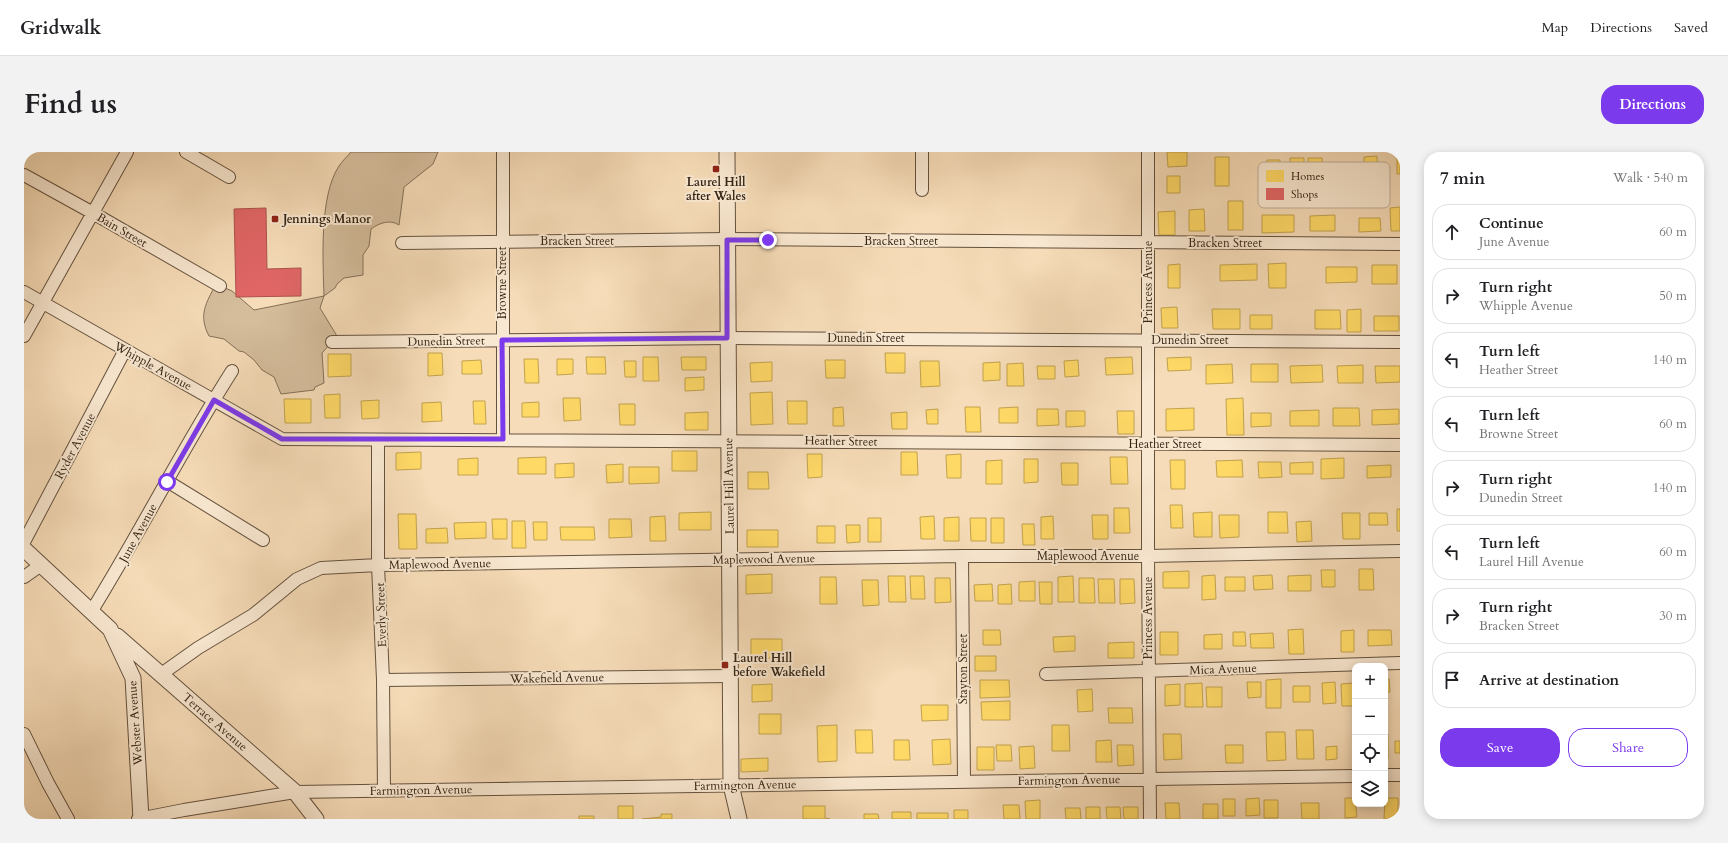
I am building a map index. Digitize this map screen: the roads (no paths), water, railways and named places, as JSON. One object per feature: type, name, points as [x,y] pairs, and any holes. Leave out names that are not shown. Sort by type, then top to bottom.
[{"type":"street","points":[[24,336],[127,152]]},
{"type":"street","points":[[186,152],[229,177]]},
{"type":"street","name":"Browne Street","points":[[503,152],[503,439]]},
{"type":"street","name":"Laurel Hill Avenue","points":[[727,152],[731,785],[739,819]]},
{"type":"street","points":[[922,152],[922,190]]},
{"type":"street","name":"Princess Avenue","points":[[1148,152],[1148,671],[1150,819]]},
{"type":"street","name":"Bain Street","points":[[24,175],[220,286]]},
{"type":"street","name":"Bracken Street","points":[[402,243],[727,240],[1400,244]]},
{"type":"street","name":"Whipple Avenue","points":[[24,292],[282,439]]},
{"type":"street","name":"Dunedin Street","points":[[332,342],[727,338],[1400,342]]},
{"type":"street","name":"Ryder Avenue","points":[[24,542],[125,350]]},
{"type":"street","name":"June Avenue","points":[[91,612],[123,561],[232,371]]},
{"type":"street","name":"Heather Street","points":[[282,439],[728,440],[1400,445]]},
{"type":"street","name":"Everly Street","points":[[378,440],[378,565],[383,680],[384,791]]},
{"type":"street","points":[[167,482],[263,540]]},
{"type":"street","name":"Webster Avenue","points":[[24,549],[110,629],[133,678],[140,819]]},
{"type":"street","name":"Maplewood Avenue","points":[[160,675],[198,648],[253,615],[297,579],[321,568],[378,565],[729,559],[962,556],[1148,556],[1400,551]]},
{"type":"street","name":"Stayton Street","points":[[962,556],[964,782]]},
{"type":"street","points":[[24,577],[41,565]]},
{"type":"street","name":"Terrace Avenue","points":[[110,629],[160,675],[295,792],[316,819]]},
{"type":"street","name":"Mica Avenue","points":[[1046,674],[1400,663]]},
{"type":"street","name":"Wakefield Avenue","points":[[383,680],[730,676]]},
{"type":"street","points":[[24,734],[48,783],[68,819]]},
{"type":"street","points":[[1388,775],[1400,775]]},
{"type":"street","name":"Farmington Avenue","points":[[140,819],[295,792],[1352,776]]},
{"type":"place","name":"Laurel Hill after Wales","points":[[716,169]]},
{"type":"place","name":"Jennings Manor","points":[[275,219]]},
{"type":"place","name":"Laurel Hill before Wakefield","points":[[725,665]]}]
